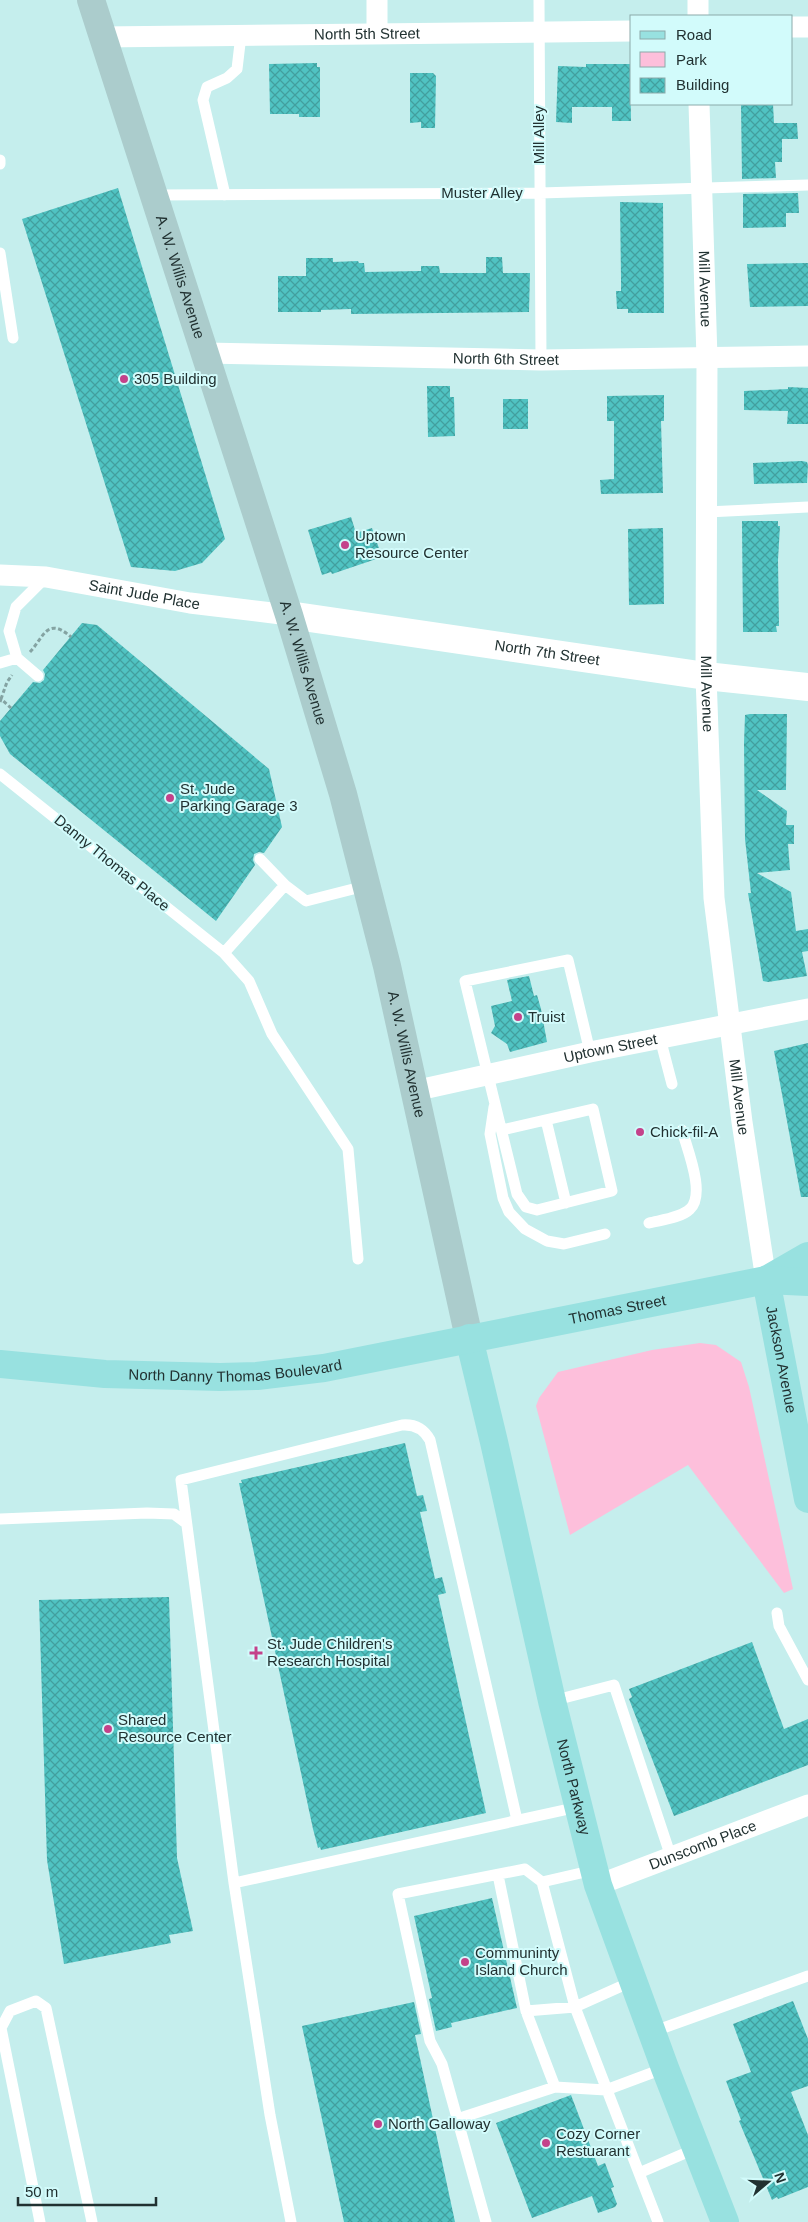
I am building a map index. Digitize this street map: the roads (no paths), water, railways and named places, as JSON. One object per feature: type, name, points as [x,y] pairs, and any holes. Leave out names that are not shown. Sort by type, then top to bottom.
[{"type":"main road","name":"A. W. Willis Avenue","points":[[91,0],[155,195],[343,794],[387,966],[469,1338]]},
{"type":"main road","name":"Thomas Street","points":[[766,1280],[808,1256]]},
{"type":"main road","name":"Thomas Street","points":[[469,1338],[766,1280],[808,1282]]},
{"type":"main road","name":"Jackson Avenue","points":[[766,1280],[808,1499]]},
{"type":"main road","name":"North Danny Thomas Boulevard","points":[[0,1364],[105,1374],[256,1376],[324,1368],[469,1338]]},
{"type":"main road","name":"North Parkway","points":[[469,1338],[552,1701],[596,1877],[665,2068],[726,2222]]},
{"type":"street","points":[[377,0],[377,33]]},
{"type":"street","points":[[698,0],[698,15]]},
{"type":"street","points":[[793,27],[808,26]]},
{"type":"street","name":"North 5th Street","points":[[102,37],[630,31]]},
{"type":"street","name":"Mill Avenue","points":[[699,105],[700,187],[707,358],[706,676],[714,898],[742,1122],[766,1280]]},
{"type":"street","name":"North 6th Street","points":[[205,353],[541,360],[808,356]]},
{"type":"street","name":"Saint Jude Place","points":[[0,575],[46,577],[190,603],[288,615]]},
{"type":"street","name":"North 7th Street","points":[[288,615],[706,676],[808,687]]},
{"type":"street","name":"Uptown Street","points":[[414,1091],[590,1052],[808,1009]]},
{"type":"street","name":"Dunscomb Place","points":[[596,1877],[671,1857],[808,1805]]},
{"type":"lane","name":"Mill Alley","points":[[538,0],[541,360]]},
{"type":"lane","points":[[225,194],[203,100],[207,87],[227,78],[237,68],[241,35]]},
{"type":"lane","name":"Muster Alley","points":[[155,195],[540,193],[808,185]]},
{"type":"lane","points":[[0,253],[13,338]]},
{"type":"lane","points":[[707,512],[808,507]]},
{"type":"lane","points":[[38,676],[22,656],[9,631],[16,607],[46,577]]},
{"type":"lane","points":[[0,662],[22,656]]},
{"type":"lane","name":"Danny Thomas Place","points":[[0,774],[224,953],[249,981],[272,1034],[348,1149],[358,1259]]},
{"type":"lane","points":[[260,859],[285,885],[306,901],[365,886]]},
{"type":"lane","points":[[224,953],[285,885]]},
{"type":"lane","points":[[502,1130],[593,1109],[612,1191],[537,1210],[526,1207],[517,1194],[465,981],[568,960],[590,1052]]},
{"type":"lane","points":[[660,1038],[672,1084]]},
{"type":"lane","points":[[495,1102],[490,1134],[503,1198],[509,1212],[525,1229],[547,1241],[564,1244],[605,1234]]},
{"type":"lane","points":[[546,1120],[566,1203]]},
{"type":"lane","points":[[649,1223],[690,1209],[697,1198],[697,1186],[682,1130]]},
{"type":"lane","points":[[291,2222],[270,2114],[234,1883],[181,1480],[402,1425],[408,1424],[422,1430],[430,1440],[517,1820]]},
{"type":"lane","points":[[0,1519],[147,1513],[174,1514],[186,1523]]},
{"type":"lane","points":[[778,1613],[779,1626],[808,1680]]},
{"type":"lane","points":[[552,1701],[614,1685],[671,1857]]},
{"type":"lane","points":[[234,1883],[578,1807]]},
{"type":"lane","points":[[486,2222],[442,2064],[430,2041],[398,1894],[526,1869],[542,1882],[575,2007],[658,2222]]},
{"type":"lane","points":[[498,1875],[526,2011],[555,2087]]},
{"type":"lane","points":[[542,1882],[596,1877]]},
{"type":"lane","points":[[652,2032],[808,1976]]},
{"type":"lane","points":[[526,2011],[575,2007],[633,1981]]},
{"type":"lane","points":[[40,2222],[1,2028],[10,2011],[36,2001],[46,2008],[92,2222]]},
{"type":"lane","points":[[457,2119],[555,2087],[606,2090],[665,2068]]},
{"type":"lane","points":[[639,2173],[697,2148]]},
{"type":"place","name":"305 Building","points":[[124,379]]},
{"type":"place","name":"Uptown Resource Center","points":[[345,545]]},
{"type":"place","name":"St. Jude Parking Garage 3","points":[[170,798]]},
{"type":"place","name":"Truist","points":[[518,1017]]},
{"type":"place","name":"Chick-fil-A","points":[[640,1132]]},
{"type":"place","name":"St. Jude Children's Research Hospital","points":[[256,1653]]},
{"type":"place","name":"Shared Resource Center","points":[[108,1729]]},
{"type":"place","name":"Communinty Island Church","points":[[465,1962]]},
{"type":"place","name":"North Galloway","points":[[378,2124]]},
{"type":"place","name":"Cozy Corner Restuarant","points":[[546,2143]]}]
